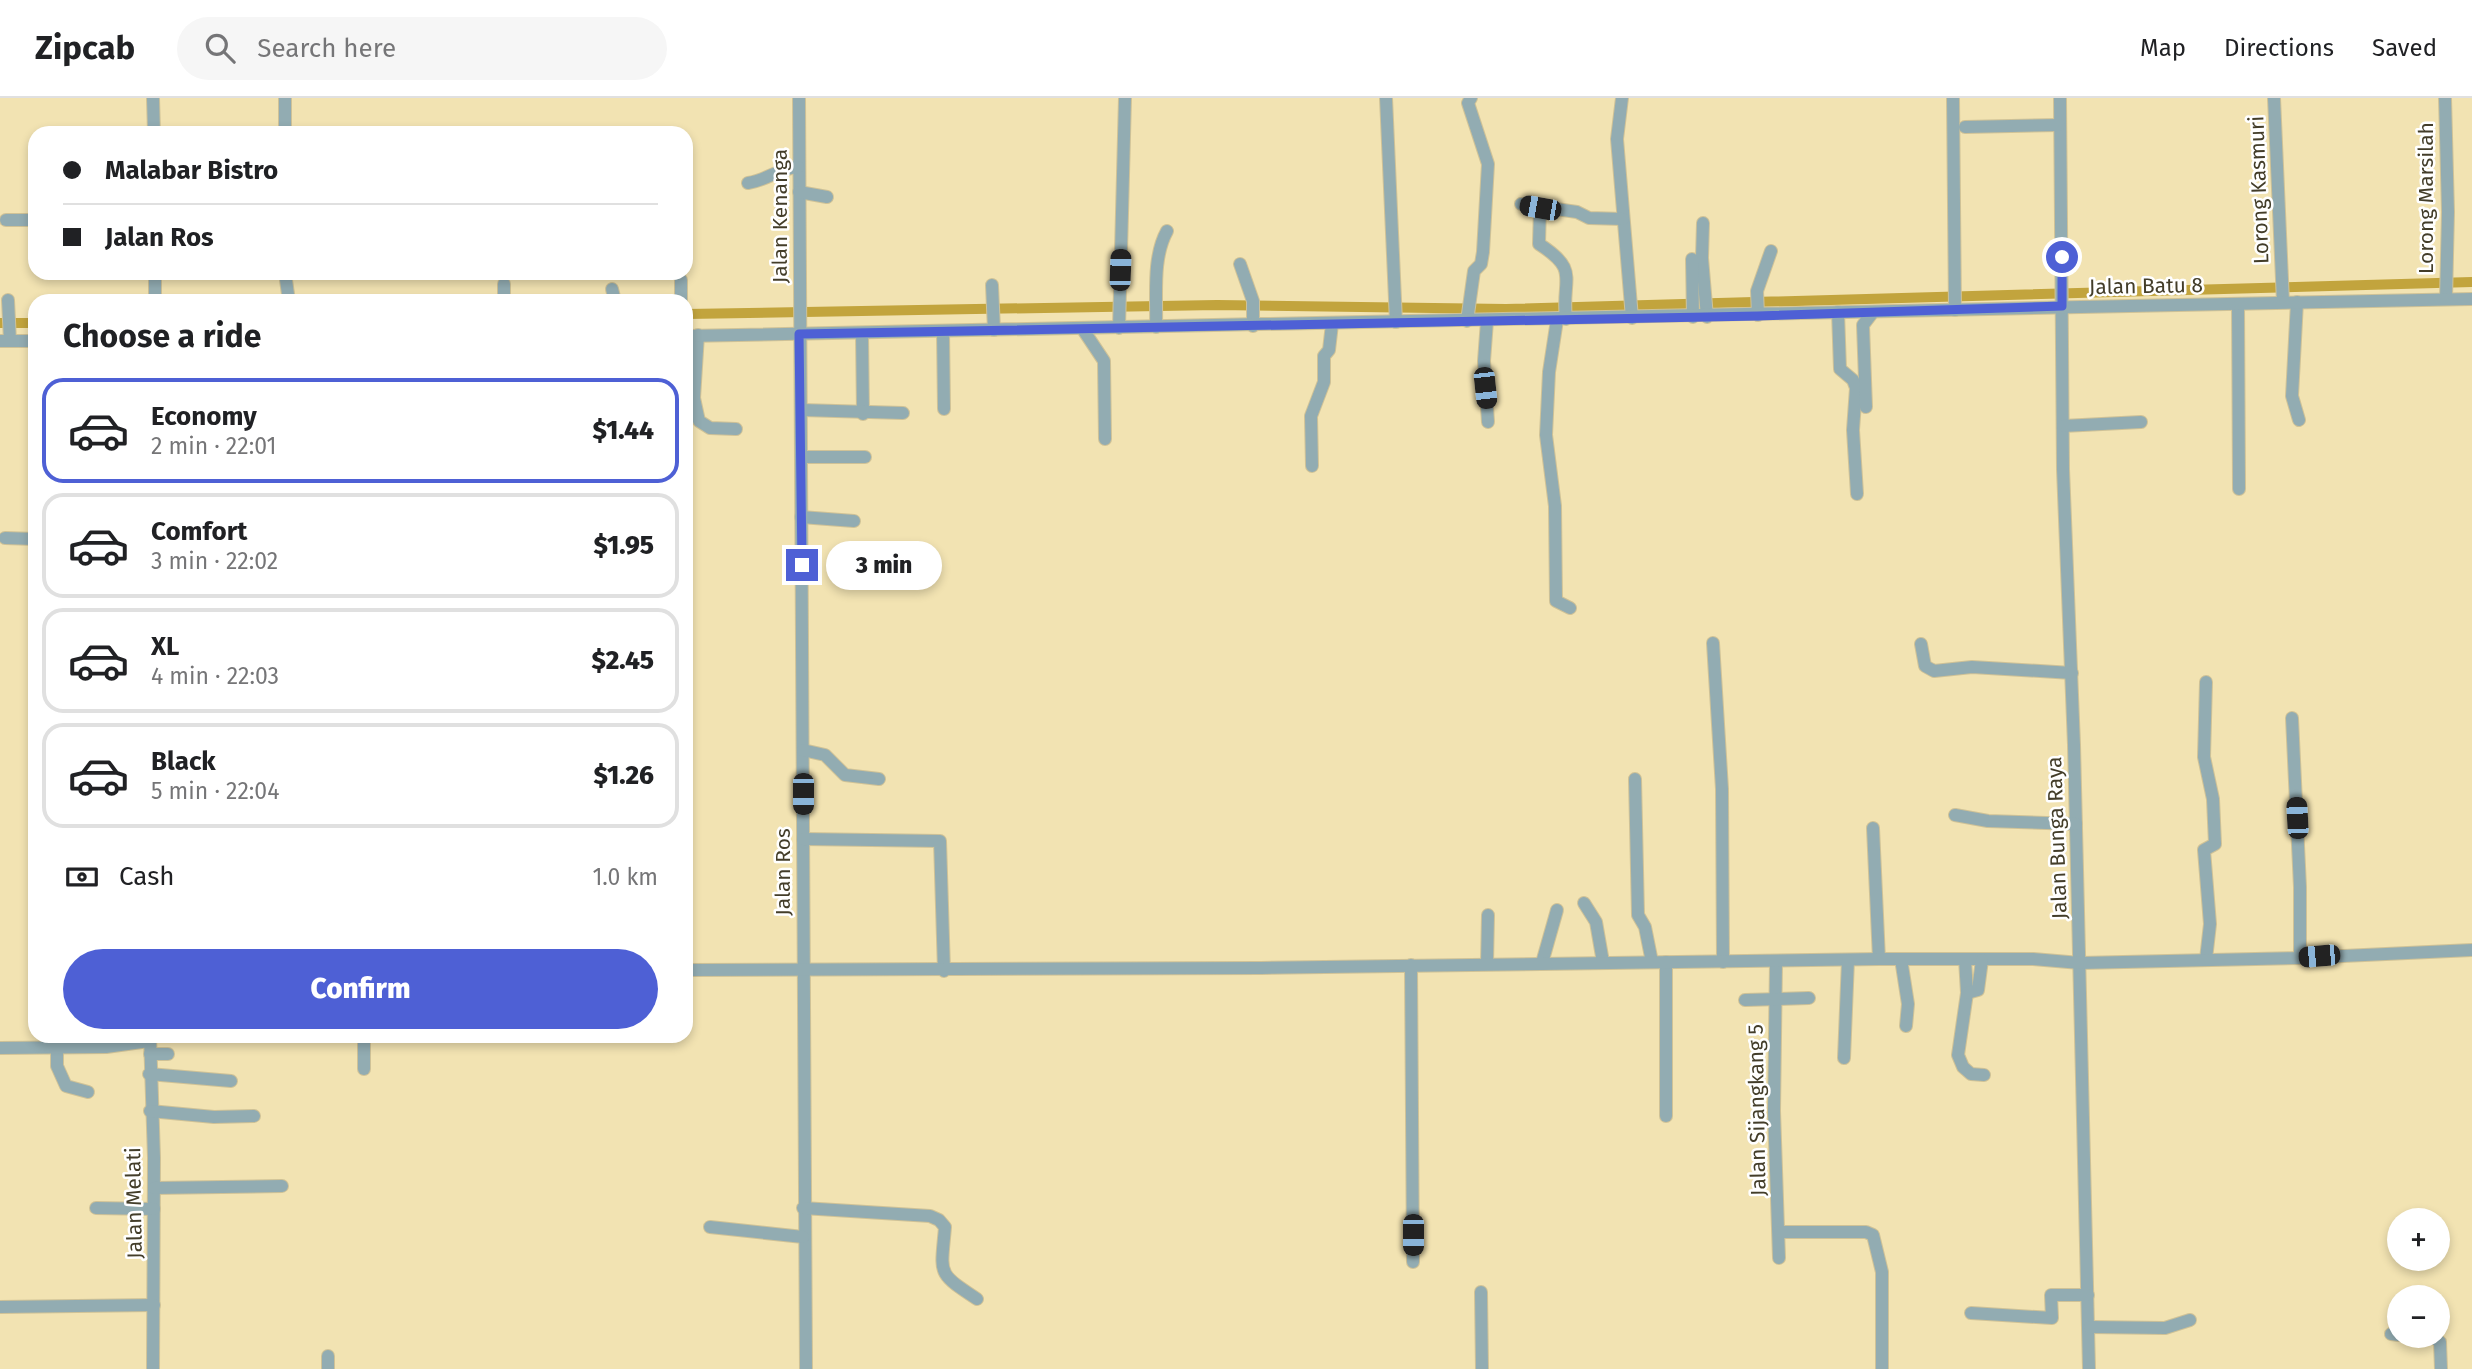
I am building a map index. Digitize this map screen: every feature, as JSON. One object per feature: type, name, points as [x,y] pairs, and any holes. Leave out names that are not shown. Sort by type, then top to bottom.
[{"type":"street","points":[[153,98],[154,126]]},
{"type":"street","points":[[285,98],[285,126]]},
{"type":"street","name":"Jalan Kenanga","points":[[799,98],[799,329]]},
{"type":"street","points":[[1119,322],[1125,98]]},
{"type":"street","points":[[1386,98],[1396,318]]},
{"type":"street","points":[[1468,318],[1474,271],[1481,264],[1483,252],[1488,164],[1484,148],[1475,134],[1468,103],[1471,98]]},
{"type":"street","points":[[1622,98],[1617,139],[1632,315]]},
{"type":"street","points":[[1953,98],[1955,310]]},
{"type":"street","name":"Jalan Bunga Raya","points":[[2060,98],[2063,426],[2090,1327],[2088,1369]]},
{"type":"street","name":"Lorong Kasmuri","points":[[2274,98],[2283,299]]},
{"type":"street","name":"Lorong Marsilah","points":[[2445,98],[2448,212],[2446,288]]},
{"type":"street","points":[[1965,127],[2059,125]]},
{"type":"street","points":[[748,183],[761,181],[780,169],[798,167]]},
{"type":"street","points":[[799,192],[827,197]]},
{"type":"street","points":[[1521,204],[1577,212],[1590,218],[1623,219]]},
{"type":"street","points":[[1540,208],[1539,244],[1559,257],[1567,270],[1563,312],[1549,372],[1546,448],[1555,506],[1556,601],[1570,608]]},
{"type":"street","points":[[6,220],[28,220]]},
{"type":"street","points":[[1699,308],[1692,259],[1703,223]]},
{"type":"street","points":[[1156,314],[1160,243],[1167,231]]},
{"type":"street","points":[[1758,305],[1771,251]]},
{"type":"street","points":[[1240,264],[1253,306],[1253,326]]},
{"type":"street","points":[[681,280],[681,294]]},
{"type":"street","points":[[504,284],[504,294]]},
{"type":"street","points":[[992,285],[994,324]]},
{"type":"street","name":"Jalan Batu 8","points":[[693,336],[799,329],[862,333],[943,331],[994,324],[1082,328],[1156,314],[1253,326],[1332,324],[1396,318],[1468,318],[1487,321],[1563,312],[1632,315],[1758,305],[1838,312],[1873,312],[2062,303],[2238,304],[2283,299],[2297,302],[2446,288],[2472,299]]},
{"type":"street","points":[[2297,302],[2292,396],[2299,420]]},
{"type":"street","points":[[8,303],[9,327],[5,341],[28,341]]},
{"type":"street","points":[[2238,304],[2239,489]]},
{"type":"street","points":[[1838,312],[1840,369],[1853,380],[1856,388],[1853,430],[1857,494]]},
{"type":"street","points":[[1866,407],[1863,326],[1873,312]]},
{"type":"street","points":[[1487,321],[1484,361],[1488,422]]},
{"type":"street","points":[[1312,466],[1311,416],[1324,382],[1324,356],[1329,350],[1332,324]]},
{"type":"street","points":[[1082,328],[1104,361],[1105,439]]},
{"type":"street","name":"Jalan Ros","points":[[799,329],[802,410],[803,1237],[806,1369]]},
{"type":"street","points":[[943,331],[944,409]]},
{"type":"street","points":[[862,333],[863,414]]},
{"type":"street","points":[[693,367],[694,398],[699,421],[710,428],[736,429]]},
{"type":"street","points":[[802,410],[863,414],[904,413]]},
{"type":"street","points":[[2063,426],[2141,422]]},
{"type":"street","points":[[801,457],[865,457]]},
{"type":"street","points":[[801,517],[854,521]]},
{"type":"street","points":[[5,538],[28,539]]},
{"type":"street","points":[[1713,643],[1722,789],[1723,962]]},
{"type":"street","points":[[1921,644],[1925,666],[1934,671],[1972,667],[2072,673]]},
{"type":"street","points":[[2206,682],[2204,757],[2213,799],[2215,844],[2204,850],[2210,924],[2206,959]]},
{"type":"street","points":[[2292,718],[2300,887],[2300,958]]},
{"type":"street","points":[[803,750],[825,755],[845,775],[879,779]]},
{"type":"street","points":[[1635,779],[1638,915],[1645,928],[1652,962]]},
{"type":"street","points":[[1955,816],[1988,821],[2076,824]]},
{"type":"street","points":[[1873,828],[1879,959]]},
{"type":"street","points":[[803,839],[940,841],[944,971]]},
{"type":"street","points":[[1584,903],[1596,922],[1603,962]]},
{"type":"street","points":[[1542,963],[1557,909]]},
{"type":"street","points":[[1488,915],[1488,964]]},
{"type":"street","points":[[693,970],[944,971],[1879,959],[2080,963],[2300,958],[2472,950]]},
{"type":"street","points":[[1901,959],[1908,1004],[1906,1026]]},
{"type":"street","points":[[1965,959],[1967,993],[1958,1055],[1963,1068],[1971,1074],[1984,1075]]},
{"type":"street","points":[[1844,1058],[1848,960]]},
{"type":"street","points":[[1967,993],[1978,990],[1981,986],[1982,960]]},
{"type":"street","points":[[1666,962],[1666,1116]]},
{"type":"street","name":"Jalan Sijangkang 5","points":[[1776,962],[1774,1111],[1779,1258]]},
{"type":"street","points":[[1411,965],[1413,1262]]},
{"type":"street","points":[[1745,1000],[1809,998]]},
{"type":"street","points":[[364,1043],[365,1069]]},
{"type":"street","points":[[0,1048],[150,1044],[168,1054]]},
{"type":"street","name":"Jalan Melati","points":[[150,1044],[154,1188],[153,1369]]},
{"type":"street","points":[[57,1047],[57,1066],[66,1086],[88,1092]]},
{"type":"street","points":[[149,1074],[231,1081]]},
{"type":"street","points":[[150,1111],[214,1117],[254,1116]]},
{"type":"street","points":[[154,1188],[282,1186]]},
{"type":"street","points":[[96,1208],[154,1209]]},
{"type":"street","points":[[803,1208],[930,1216],[939,1220],[945,1227],[942,1270],[946,1279],[977,1299]]},
{"type":"street","points":[[710,1227],[803,1237]]},
{"type":"street","points":[[1779,1232],[1866,1232],[1873,1235],[1882,1272],[1882,1369]]},
{"type":"street","points":[[1481,1292],[1482,1369]]},
{"type":"street","points":[[1971,1313],[2052,1318],[2051,1295],[2088,1295]]},
{"type":"street","points":[[0,1307],[154,1305]]},
{"type":"street","points":[[2090,1327],[2165,1328],[2190,1320]]},
{"type":"street","points":[[2440,1348],[2441,1369]]},
{"type":"waterway","points":[[693,314],[1217,305],[1506,309],[2472,282]]},
{"type":"waterway","points":[[0,323],[28,323]]},
{"type":"route","points":[[802,565],[799,334],[1758,316],[2062,306],[2062,257]]}]
